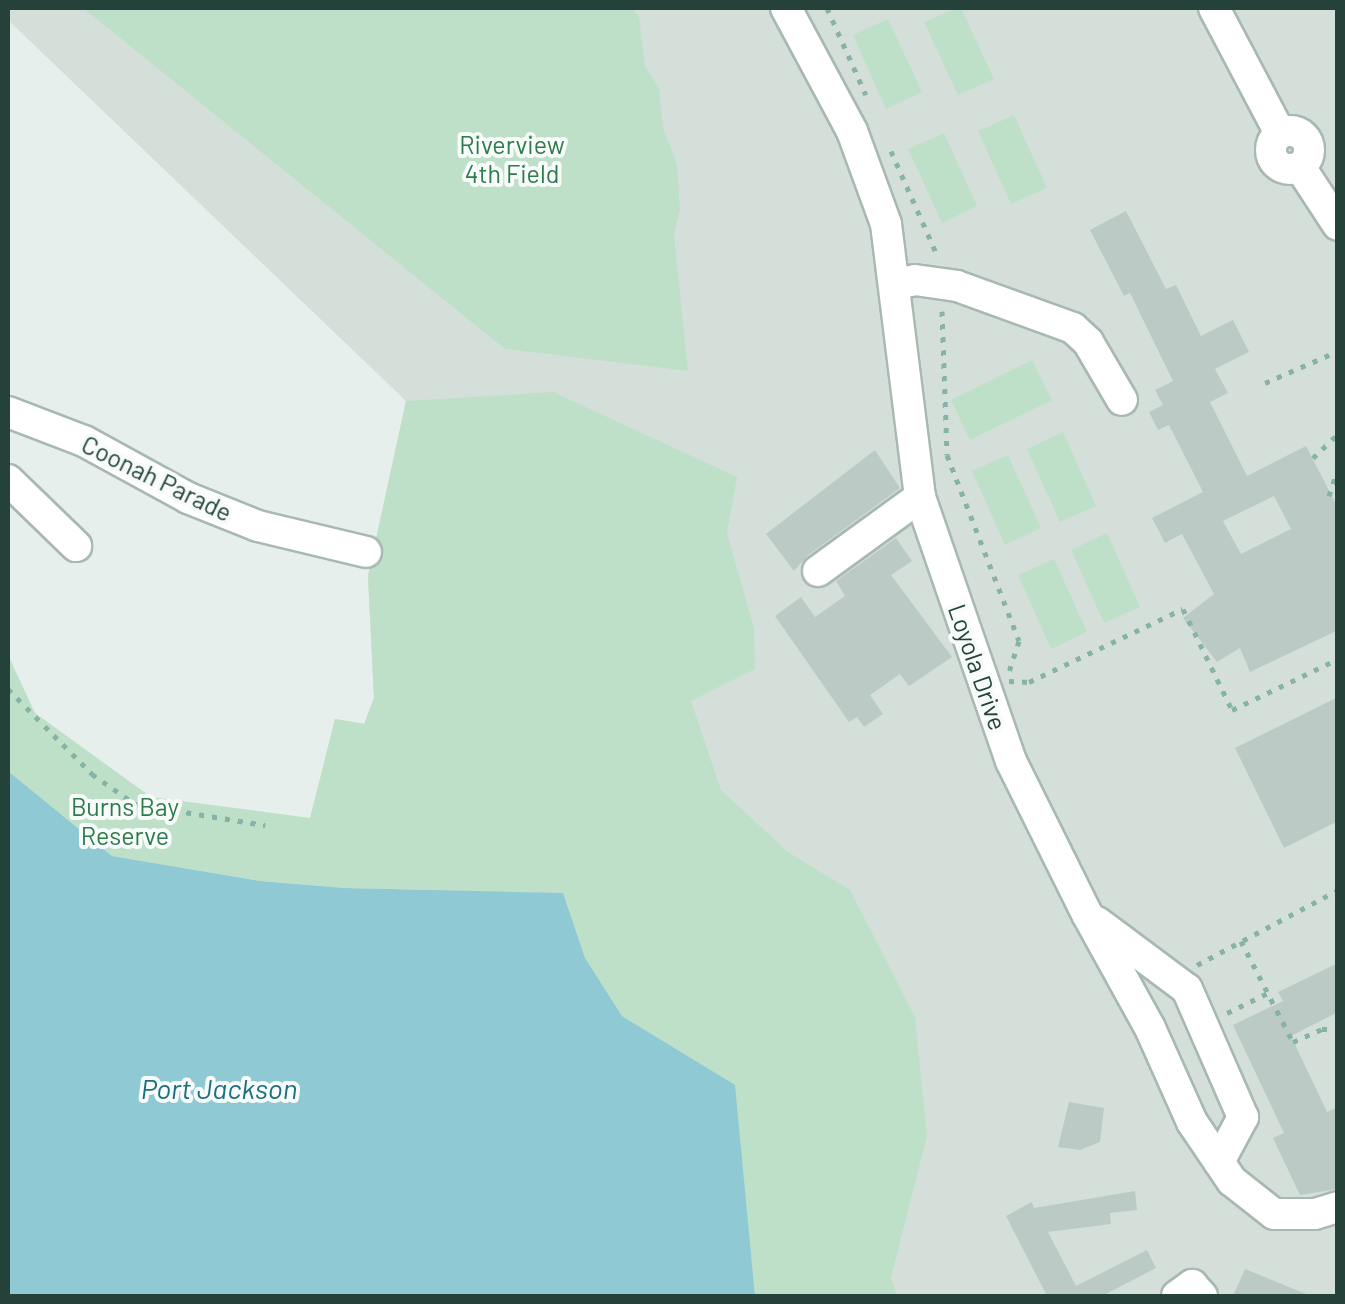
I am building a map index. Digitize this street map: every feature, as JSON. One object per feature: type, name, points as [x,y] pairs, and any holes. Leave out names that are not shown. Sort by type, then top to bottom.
[{"type":"street","name":"Loyola Drive","points":[[786,8],[871,175],[886,224],[920,497],[994,683],[1011,761],[1086,914],[1150,1028],[1192,1122],[1219,1162],[1255,1204],[1274,1214],[1335,1214]]},
{"type":"street","points":[[1214,8],[1280,133],[1272,144],[1272,157],[1286,170],[1300,167],[1338,225]]},
{"type":"street","points":[[895,284],[936,282],[1074,328],[1122,400]]},
{"type":"street","name":"Coonah Parade","points":[[8,412],[84,440],[188,498],[258,526],[366,552]]},
{"type":"street","points":[[8,480],[76,546]]},
{"type":"street","points":[[818,571],[920,497]]},
{"type":"street","points":[[1086,914],[1187,989],[1243,1118],[1219,1162]]},
{"type":"street","points":[[1176,1296],[1192,1284],[1202,1296]]},
{"type":"path","points":[[827,8],[866,96]]},
{"type":"path","points":[[890,150],[938,256],[936,282],[943,315],[948,455],[1020,642],[994,683]]},
{"type":"path","points":[[1265,383],[1338,351]]},
{"type":"path","points":[[1312,458],[1338,434]]},
{"type":"path","points":[[1329,496],[1338,468]]},
{"type":"path","points":[[994,683],[1029,682],[1183,608],[1232,710],[1338,660]]},
{"type":"path","points":[[994,683],[1013,698]]},
{"type":"path","points":[[8,689],[92,774],[135,804],[264,825]]},
{"type":"path","points":[[1172,978],[1338,890]]},
{"type":"path","points":[[1241,942],[1294,1042],[1322,1029],[1338,1029]]},
{"type":"path","points":[[1211,1021],[1268,993]]},
{"type":"shaded area","points":[[8,8],[1337,8],[1337,1296],[755,1296],[734,1085],[311,818],[335,719],[364,724],[374,698],[368,576],[406,401],[8,20]]},
{"type":"green space","name":"Riverview 4th Field","points":[[83,8],[632,8],[639,17],[645,66],[659,88],[663,128],[677,164],[680,209],[674,234],[688,371],[505,349]]},
{"type":"green space","points":[[961,8],[994,79],[958,95],[924,22]]},
{"type":"green space","points":[[888,19],[922,92],[886,109],[853,35]]},
{"type":"green space","points":[[1014,115],[1047,188],[1011,204],[978,131]]},
{"type":"green space","points":[[944,133],[977,206],[942,223],[908,149]]},
{"type":"green space","points":[[1032,360],[1052,400],[970,440],[951,400]]},
{"type":"green space","name":"Burns Bay Reserve","points":[[553,392],[737,477],[727,533],[754,628],[755,669],[691,701],[721,790],[788,852],[850,890],[915,1017],[927,1136],[891,1278],[897,1296],[755,1296],[734,1085],[622,1016],[585,958],[563,893],[345,888],[260,881],[112,856],[8,771],[8,655],[35,713],[151,797],[310,818],[335,719],[364,724],[374,698],[368,576],[406,401]]},
{"type":"green space","points":[[1063,432],[1096,506],[1060,522],[1027,449]]},
{"type":"green space","points":[[1008,455],[1041,528],[1005,545],[972,471]]},
{"type":"green space","points":[[1107,533],[1140,607],[1104,623],[1071,550]]},
{"type":"green space","points":[[1054,559],[1087,632],[1051,649],[1018,575]]},
{"type":"water","name":"Port Jackson","points":[[8,771],[112,856],[260,881],[345,888],[563,893],[585,958],[622,1016],[735,1085],[755,1296],[8,1296]]},
{"type":"building","points":[[1126,211],[1166,289],[1176,285],[1201,336],[1233,320],[1249,352],[1215,369],[1228,393],[1210,402],[1247,476],[1306,446],[1338,508],[1338,630],[1250,672],[1240,648],[1217,662],[1183,618],[1214,594],[1182,534],[1165,543],[1152,518],[1203,492],[1169,425],[1158,430],[1149,412],[1163,405],[1155,390],[1173,381],[1130,293],[1124,296],[1090,230]],"holes":[[[1274,496],[1291,529],[1241,554],[1223,521]]]},
{"type":"building","points":[[875,450],[900,488],[807,556],[794,571],[766,534]]},
{"type":"building","points":[[896,538],[912,561],[891,575],[952,657],[909,686],[900,674],[870,695],[883,714],[864,727],[857,717],[849,722],[775,616],[801,597],[815,617],[845,596],[836,581]]},
{"type":"building","points":[[1338,697],[1338,821],[1284,848],[1235,748]]},
{"type":"building","points":[[1338,963],[1338,1012],[1291,1036],[1327,1112],[1338,1107],[1338,1189],[1300,1195],[1273,1138],[1284,1133],[1233,1025],[1283,1001],[1278,992]]},
{"type":"building","points":[[1069,1102],[1104,1108],[1100,1142],[1080,1150],[1058,1147]]},
{"type":"building","points":[[1135,1191],[1137,1210],[1110,1213],[1111,1224],[1048,1232],[1076,1286],[1147,1250],[1156,1268],[1102,1296],[1047,1296],[1006,1216],[1032,1202],[1034,1208]]},
{"type":"building","points":[[1245,1269],[1311,1296],[1233,1296]]}]
